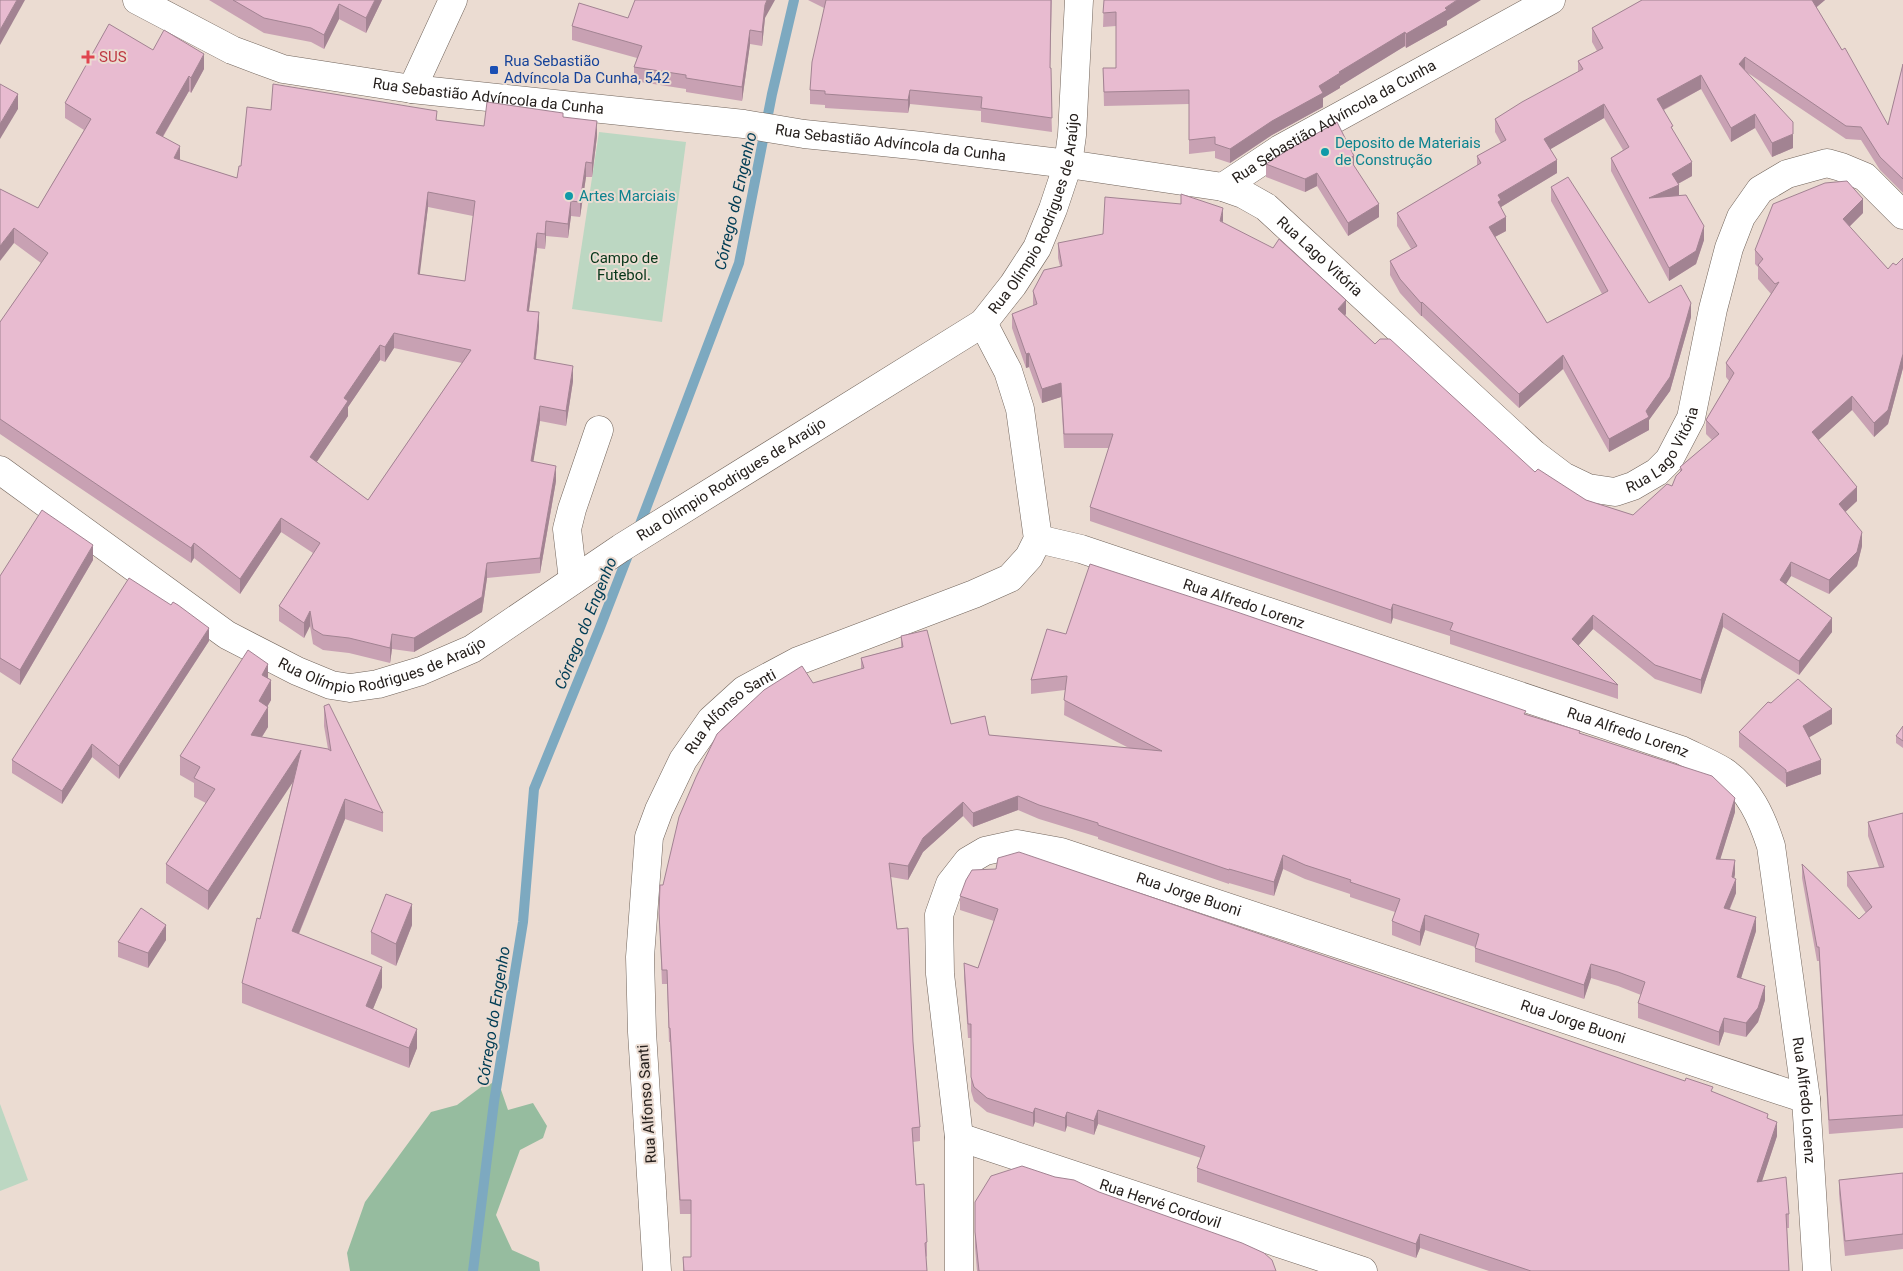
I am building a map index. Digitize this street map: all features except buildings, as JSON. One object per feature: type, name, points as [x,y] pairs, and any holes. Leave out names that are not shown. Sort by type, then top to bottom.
[{"type":"street","name":"Rua Sebastião Advíncola da Cunha","points":[[137,0],[232,50],[283,69],[412,89],[744,124],[804,134],[1068,164],[1223,187],[1280,149],[1551,0]]},
{"type":"street","points":[[412,89],[453,0]]},
{"type":"street","name":"Rua Olímpio Rodrigues de Araújo","points":[[0,470],[227,635],[297,671],[331,685],[350,688],[378,684],[430,668],[472,649],[621,548],[984,323],[1013,285],[1037,248],[1053,209],[1068,164],[1072,135],[1079,0]]},
{"type":"street","name":"Rua Lago Vitória","points":[[1223,187],[1243,194],[1266,206],[1534,454],[1563,476],[1588,488],[1615,492],[1633,486],[1657,472],[1670,460],[1680,444],[1691,418],[1714,309],[1730,248],[1741,217],[1760,190],[1787,174],[1827,163],[1865,177],[1903,215]]},
{"type":"street","points":[[984,323],[1008,371],[1020,409],[1038,539]]},
{"type":"street","points":[[573,580],[567,529],[599,430]]},
{"type":"street","name":"Rua Alfredo Lorenz","points":[[1038,539],[1081,549],[1681,750],[1724,772],[1749,796],[1763,822],[1771,846],[1806,1099],[1817,1271]]},
{"type":"street","name":"Rua Alfonso Santi","points":[[657,1271],[642,1032],[640,958],[649,837],[659,810],[683,760],[711,720],[744,690],[798,661],[974,594],[1010,578],[1029,558],[1038,539]]},
{"type":"street","name":"Rua Jorge Buoni","points":[[959,1271],[959,1137],[940,974],[939,915],[950,884],[968,861],[985,851],[1017,844],[1061,852],[1806,1099]]},
{"type":"street","name":"Rua Hervé Cordovil","points":[[959,1137],[1310,1262],[1363,1271]]},
{"type":"green space","name":"Campo de Futebol.","points":[[599,132],[686,142],[662,322],[572,309]]},
{"type":"green space","points":[[498,1081],[508,1110],[533,1103],[547,1126],[543,1138],[520,1150],[496,1215],[512,1250],[539,1262],[540,1271],[350,1271],[347,1253],[365,1202],[431,1112],[457,1105],[481,1087]]},
{"type":"green space","points":[[0,1104],[28,1180],[0,1191]]},
{"type":"waterway","name":"Córrego do Engenho","points":[[637,532],[739,263],[772,94],[794,0]]},
{"type":"waterway","name":"Córrego do Engenho","points":[[473,1271],[494,1102],[523,922],[534,789],[630,550]]},
{"type":"place","name":"SUS","points":[[88,57]]},
{"type":"place","name":"Rua Sebastião Advíncola Da Cunha, 542","points":[[494,70]]},
{"type":"place","name":"Deposito de Materiais de Construção","points":[[1325,152]]},
{"type":"place","name":"Artes Marciais","points":[[569,196]]}]
